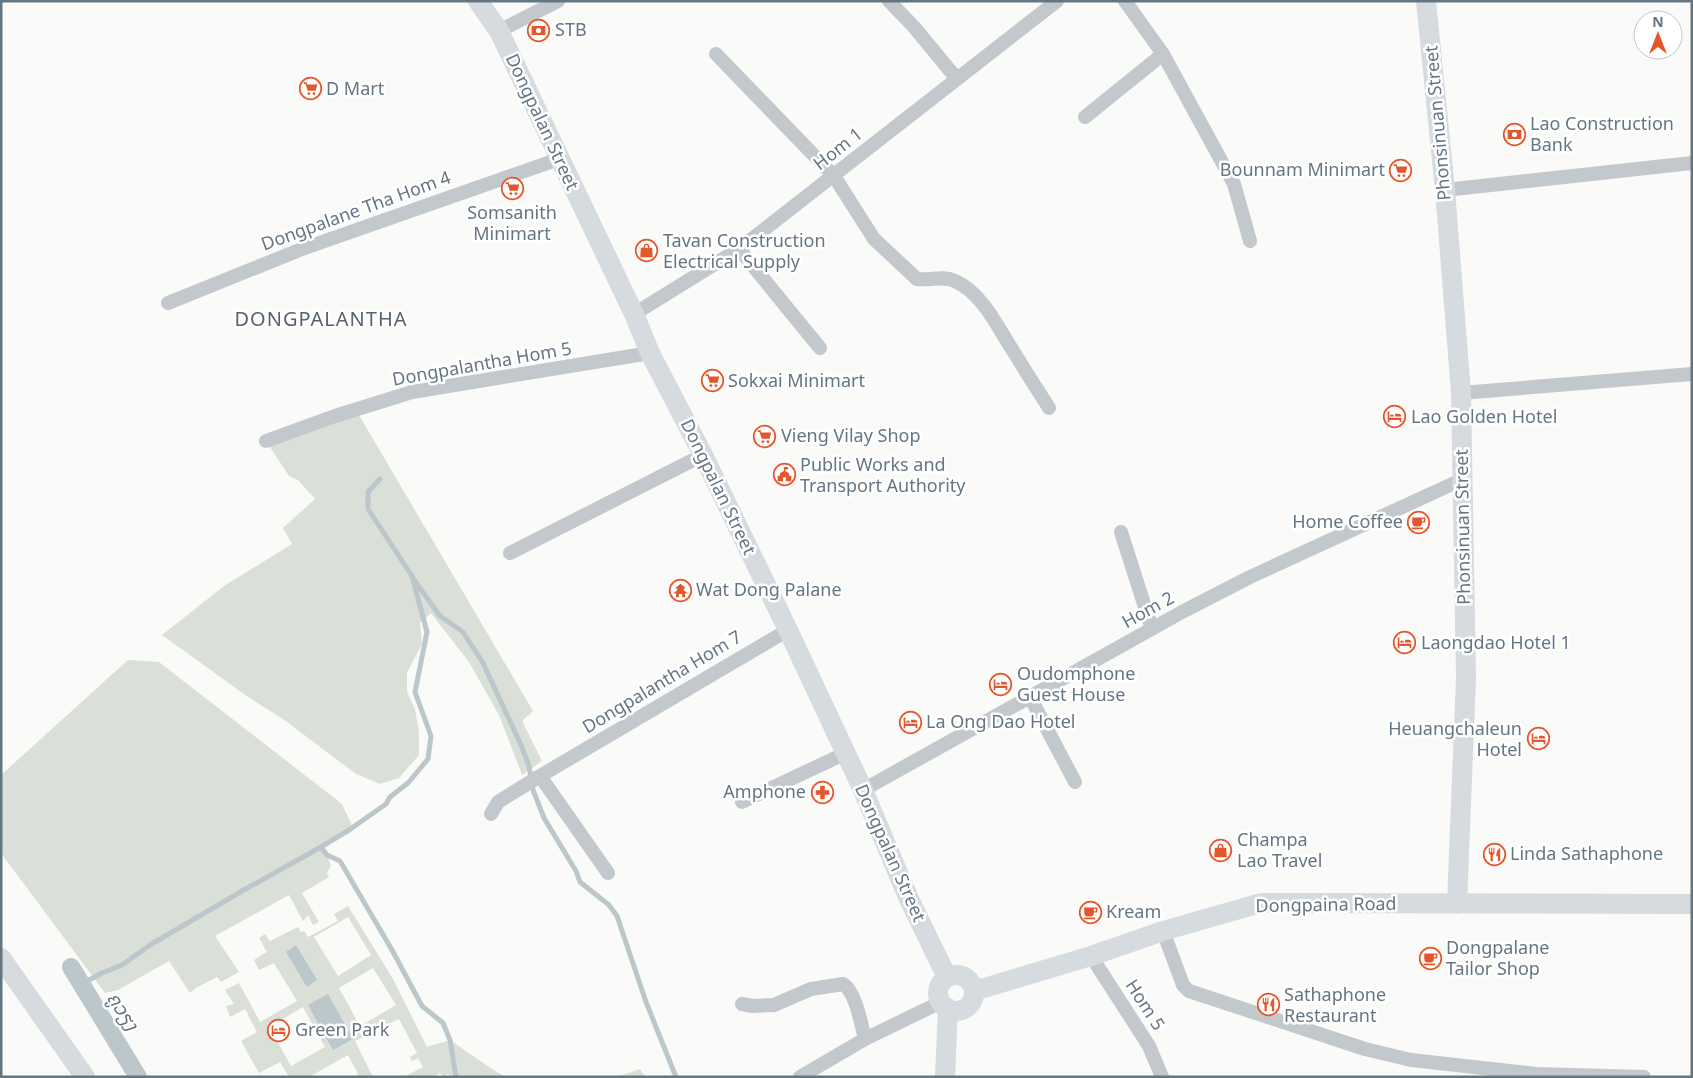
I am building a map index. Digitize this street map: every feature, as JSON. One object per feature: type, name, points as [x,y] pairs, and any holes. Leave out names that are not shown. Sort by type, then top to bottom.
[{"type":"street","name":"Dongpalan Street","points":[[478,1],[499,31],[634,314],[650,353],[703,455],[788,630],[863,790],[909,899],[947,977]]},
{"type":"street","points":[[499,31],[558,1]]},
{"type":"street","points":[[889,1],[914,27],[957,79]]},
{"type":"street","name":"Hom 1","points":[[634,314],[739,249],[1057,1]]},
{"type":"street","points":[[1125,1],[1163,54],[1234,184],[1250,241]]},
{"type":"street","name":"Phonsinuan Street","points":[[1426,1],[1444,190],[1460,393],[1466,678],[1457,904]]},
{"type":"street","points":[[716,54],[834,176],[874,239],[917,280],[948,279],[956,281],[970,291],[988,312],[1049,408]]},
{"type":"street","points":[[1086,117],[1163,54]]},
{"type":"street","name":"Dongpalane Tha Hom 4","points":[[168,303],[302,249],[559,159]]},
{"type":"street","points":[[1444,190],[1692,163]]},
{"type":"street","points":[[739,249],[820,348]]},
{"type":"street","name":"Dongpalantha Hom 5","points":[[266,441],[335,416],[412,392],[650,353]]},
{"type":"street","points":[[1460,393],[1692,374]]},
{"type":"street","points":[[510,553],[703,455]]},
{"type":"street","name":"Hom 2","points":[[863,790],[1152,629],[1250,577],[1461,480]]},
{"type":"street","points":[[1121,532],[1152,629]]},
{"type":"street","name":"Dongpalantha Hom 7","points":[[491,814],[498,802],[522,786],[788,630]]},
{"type":"street","points":[[1030,697],[1075,782]]},
{"type":"street","points":[[742,802],[846,754]]},
{"type":"street","points":[[540,776],[608,873]]},
{"type":"street","name":"Dongpaina Road","points":[[974,991],[1261,902],[1692,904]]},
{"type":"street","points":[[1163,931],[1183,985],[1189,991],[1365,1049],[1411,1060],[1537,1074],[1644,1077]]},
{"type":"street","name":"Hom 5","points":[[1091,956],[1149,1046],[1162,1077]]},
{"type":"street","points":[[1,958],[85,1077]]},
{"type":"street","points":[[800,1077],[865,1038],[944,1005],[958,1010],[964,1009],[971,1002],[974,991],[966,978],[957,975],[947,977],[938,988],[939,998],[944,1005],[946,1077]]},
{"type":"street","points":[[742,1004],[753,1006],[774,1005],[811,989],[843,984],[850,992],[856,1004],[865,1038]]},
{"type":"shaded area","points":[[356,410],[533,711],[522,721],[542,761],[522,775],[499,715],[469,662],[431,613],[420,623],[422,644],[407,673],[407,692],[415,709],[419,732],[419,755],[399,778],[380,784],[356,774],[283,719],[248,697],[162,635],[224,586],[292,544],[283,528],[315,499],[298,480],[289,476],[266,441]]},
{"type":"shaded area","points":[[128,660],[159,662],[342,804],[353,828],[321,847],[327,855],[331,866],[327,873],[329,877],[302,893],[319,922],[313,925],[308,915],[303,921],[289,895],[215,936],[239,972],[221,982],[217,977],[190,993],[169,961],[118,990],[105,993],[1,853],[1,775]]},
{"type":"shaded area","points":[[348,906],[393,979],[427,1047],[450,1040],[505,1077],[450,1077],[449,1074],[443,1076],[440,1073],[432,1077],[404,1077],[423,1067],[418,1058],[412,1061],[410,1057],[417,1053],[399,1019],[355,1041],[373,1077],[354,1077],[358,1074],[348,1055],[309,1077],[289,1077],[280,1062],[259,1073],[241,1041],[257,1032],[245,1009],[230,1017],[226,1006],[234,1004],[225,990],[239,983],[260,1022],[297,1001],[274,963],[259,970],[254,960],[267,952],[259,938],[265,934],[270,941],[298,927],[308,937],[338,921],[334,914]],"holes":[[[348,917],[371,955],[338,976],[314,937]],[[373,968],[396,1005],[360,1026],[339,988]],[[303,1007],[325,1047],[291,1066],[269,1027]]]},
{"type":"shaded area","points":[[296,945],[317,980],[307,987],[286,952]]},
{"type":"shaded area","points":[[328,994],[353,1039],[333,1050],[308,1005]]},
{"type":"shaded area","points":[[640,1069],[645,1077],[617,1077]]},
{"type":"waterway","points":[[380,479],[368,492],[368,509],[412,576],[427,632],[415,692],[431,736],[428,759],[408,783],[390,797],[386,804],[321,847],[327,855],[340,861],[422,1006],[443,1023],[450,1040],[456,1077]]},
{"type":"waterway","points":[[414,580],[440,616],[463,632],[483,663],[521,745],[529,766],[533,790],[544,818],[576,871],[580,882],[609,905],[617,916],[646,1002],[676,1077]]},
{"type":"waterway","points":[[82,984],[122,965],[150,945],[321,847]]},
{"type":"waterway","name":"ຄູວຽງ","points":[[71,967],[138,1077]]},
{"type":"place","name":"STB","points":[[539,30]]},
{"type":"place","name":"D Mart","points":[[310,89]]},
{"type":"place","name":"Lao Construction Bank","points":[[1514,134]]},
{"type":"place","name":"Bounnam Minimart","points":[[1401,170]]},
{"type":"place","name":"Somsanith Minimart","points":[[512,188]]},
{"type":"place","name":"Tavan Construction Electrical Supply","points":[[647,251]]},
{"type":"place","name":"Sokxai Minimart","points":[[712,381]]},
{"type":"place","name":"Lao Golden Hotel","points":[[1395,417]]},
{"type":"place","name":"Vieng Vilay Shop","points":[[765,436]]},
{"type":"place","name":"Public Works and Transport Authority","points":[[784,475]]},
{"type":"place","name":"Home Coffee","points":[[1419,522]]},
{"type":"place","name":"Wat Dong Palane","points":[[680,590]]},
{"type":"place","name":"Laongdao Hotel 1","points":[[1405,643]]},
{"type":"place","name":"Oudomphone Guest House","points":[[1001,684]]},
{"type":"place","name":"La Ong Dao Hotel","points":[[910,722]]},
{"type":"place","name":"Heuangchaleun Hotel","points":[[1538,739]]},
{"type":"place","name":"Amphone","points":[[822,792]]},
{"type":"place","name":"Champa Lao Travel","points":[[1221,850]]},
{"type":"place","name":"Linda Sathaphone","points":[[1494,854]]},
{"type":"place","name":"Kream","points":[[1090,912]]},
{"type":"place","name":"Dongpalane Tailor Shop","points":[[1430,958]]},
{"type":"place","name":"Sathaphone Restaurant","points":[[1268,1005]]},
{"type":"place","name":"Green Park","points":[[279,1030]]},
{"type":"district","name":"DONGPALANTHA","points":[[321,319]]}]
